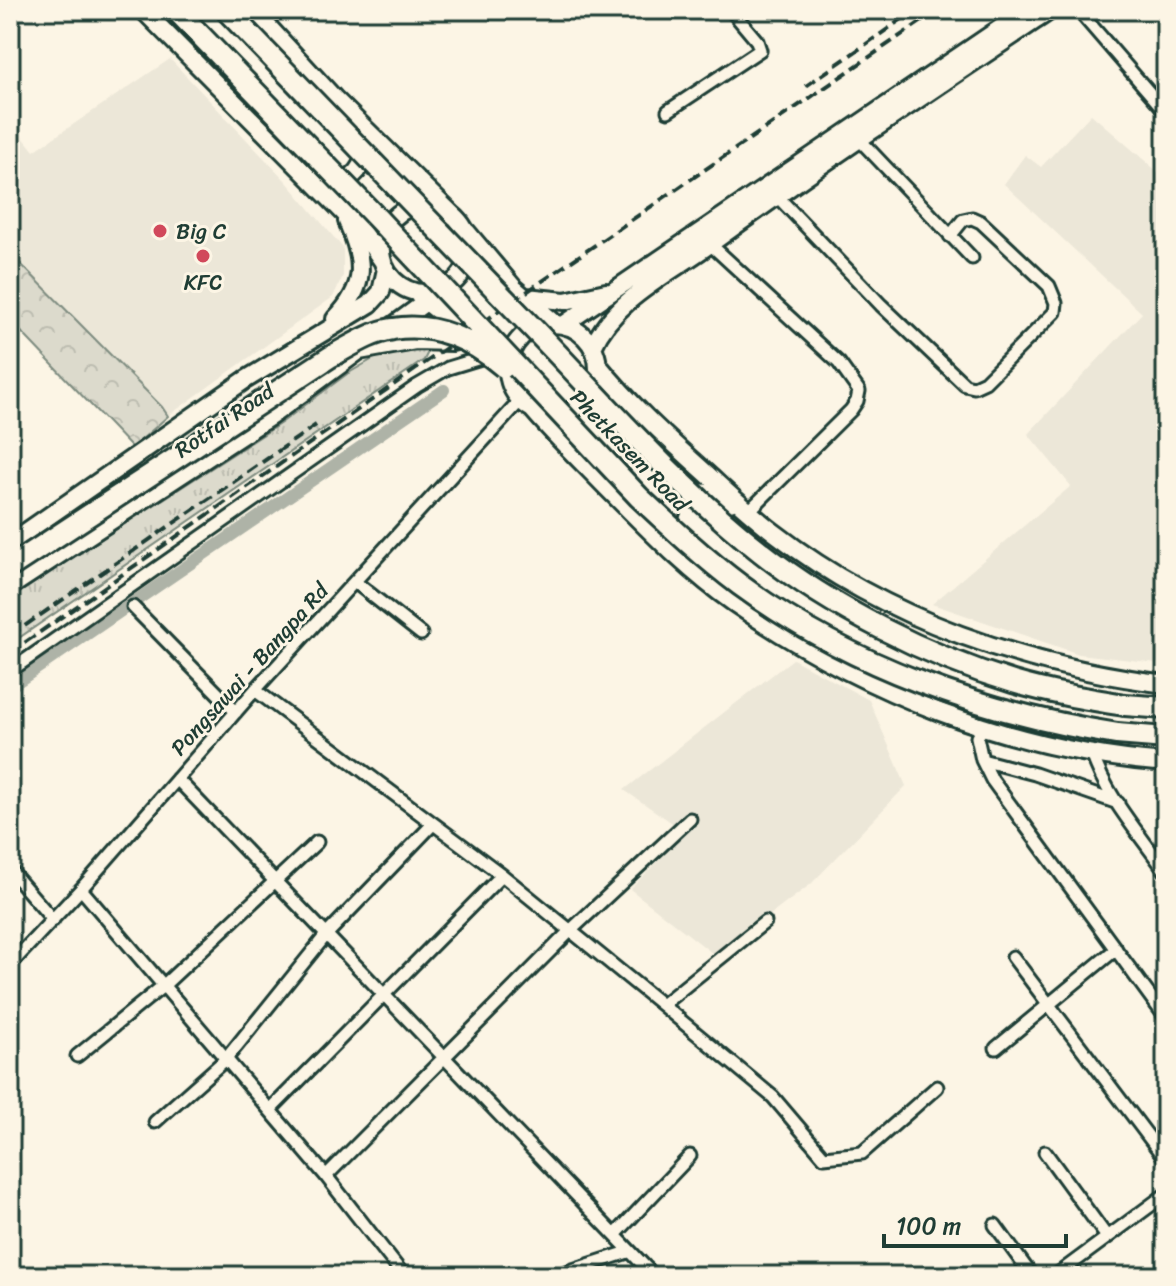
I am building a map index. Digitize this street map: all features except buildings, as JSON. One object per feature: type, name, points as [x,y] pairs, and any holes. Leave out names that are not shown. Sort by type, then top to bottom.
[{"type":"highway","name":"Phetkasem Road","points":[[176,10],[639,497],[741,585],[810,631],[919,682],[994,708],[1060,725],[1166,738]]},
{"type":"highway","name":"Phetkasem Road","points":[[226,10],[671,471],[762,554],[880,627],[952,660],[1012,682],[1071,696],[1166,708]]},
{"type":"highway","points":[[10,567],[330,357],[394,329],[439,330],[458,336],[485,351],[515,376],[639,497]]},
{"type":"main road","points":[[143,10],[342,211],[372,243],[384,265],[404,287],[427,301],[458,327],[522,400],[628,510],[682,561],[732,602],[803,648],[912,703],[983,728],[1092,753],[1166,763]]},
{"type":"main road","points":[[253,10],[334,98],[361,130],[365,142],[361,167],[353,176],[332,185],[320,182],[286,156]]},
{"type":"main road","points":[[599,366],[597,382],[590,397],[579,408],[564,414],[548,415],[522,400],[508,376],[512,349],[530,330],[559,324],[615,289],[1027,10]]},
{"type":"main road","points":[[593,347],[600,330],[615,312],[776,195],[1051,10]]},
{"type":"main road","points":[[334,98],[459,222],[482,253],[524,297],[559,324],[575,329],[593,347],[599,366],[641,413],[776,534]]},
{"type":"main road","points":[[384,265],[381,247],[383,233],[401,211],[429,205],[443,208],[459,222],[468,241],[468,255],[464,269],[456,280],[431,292],[417,292],[404,287]]},
{"type":"main road","points":[[316,337],[350,302],[359,281],[359,254],[342,211]]},
{"type":"main road","name":"Rotfai Road","points":[[10,543],[245,380],[376,298],[381,292],[384,265]]},
{"type":"main road","name":"Rotfai Road","points":[[10,587],[271,416],[456,280]]},
{"type":"main road","points":[[524,297],[565,301],[615,289]]},
{"type":"main road","points":[[359,351],[387,344],[439,340],[481,353]]},
{"type":"main road","points":[[245,380],[265,378],[275,386],[278,405],[271,416]]},
{"type":"main road","points":[[732,602],[673,544],[669,533],[671,510],[686,495],[706,491],[716,494],[854,584],[913,615],[959,634],[1016,655],[1126,679],[1166,684]]},
{"type":"street","points":[[668,111],[760,50],[757,41],[731,10]]},
{"type":"street","points":[[1078,10],[1166,112]]},
{"type":"street","points":[[859,139],[972,258]]},
{"type":"street","points":[[776,195],[881,305],[965,385],[974,387],[985,382],[1055,312],[1056,303],[1049,286],[981,222],[972,218],[963,220],[950,236]]},
{"type":"street","points":[[710,244],[839,363],[859,391],[851,410],[748,512]]},
{"type":"street","points":[[10,671],[417,386],[481,353]]},
{"type":"street","name":"Pongsawai - Bangpa Rd","points":[[10,965],[81,889],[255,690],[522,400]]},
{"type":"street","points":[[355,582],[421,634]]},
{"type":"street","points":[[133,607],[236,712]]},
{"type":"street","points":[[255,690],[502,875],[662,1005],[773,1097],[824,1157],[862,1153],[937,1087]]},
{"type":"street","points":[[983,728],[977,737],[982,760],[992,780],[1166,1018]]},
{"type":"street","points":[[1092,753],[1098,771],[1166,872]]},
{"type":"street","points":[[982,760],[1035,774],[1118,803]]},
{"type":"street","points":[[177,779],[654,1276]]},
{"type":"street","points":[[326,1176],[570,931],[690,819]]},
{"type":"street","points":[[155,1122],[226,1059],[326,935],[433,824]]},
{"type":"street","points":[[77,1056],[163,986],[317,842]]},
{"type":"street","points":[[10,870],[53,920]]},
{"type":"street","points":[[270,1110],[502,875]]},
{"type":"street","points":[[81,889],[326,1176],[404,1276]]},
{"type":"street","points":[[662,1005],[765,922]]},
{"type":"street","points":[[996,1048],[1116,949]]},
{"type":"street","points":[[1013,957],[1166,1160]]},
{"type":"street","points":[[1045,1152],[1107,1237]]},
{"type":"street","points":[[615,1235],[690,1156]]},
{"type":"street","points":[[1055,1276],[1166,1194]]},
{"type":"street","points":[[995,1225],[1032,1276]]},
{"type":"street","points":[[554,1276],[628,1252]]},
{"type":"shaded area","name":"Big C","points":[[170,59],[286,181],[343,248],[343,276],[333,297],[168,416],[10,253],[10,121],[34,151]]},
{"type":"shaded area","points":[[1091,114],[1166,179],[1166,664],[1079,654],[932,604],[1071,486],[1028,434],[1142,313],[1004,184],[1025,155],[1041,167]]},
{"type":"shaded area","points":[[793,659],[869,700],[906,786],[811,884],[716,956],[630,889],[687,833],[624,790]]},
{"type":"green space","points":[[10,253],[168,416],[132,448],[10,320]]},
{"type":"green space","points":[[429,350],[424,360],[10,644],[10,598],[281,423],[347,374],[380,355]]},
{"type":"waterway","points":[[10,687],[444,390]]},
{"type":"railway","points":[[806,86],[915,10]]},
{"type":"railway","points":[[10,653],[522,295],[938,10]]},
{"type":"railway","points":[[10,636],[316,425]]},
{"type":"place","name":"Big C","points":[[160,231]]},
{"type":"place","name":"KFC","points":[[203,256]]}]
